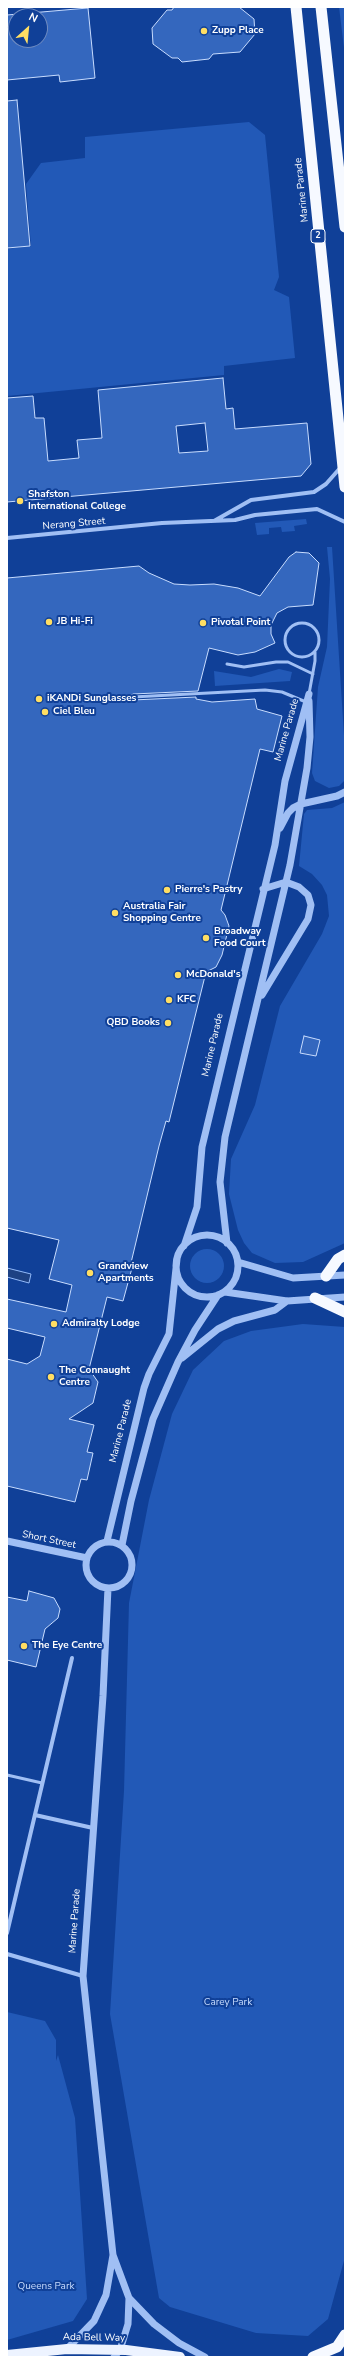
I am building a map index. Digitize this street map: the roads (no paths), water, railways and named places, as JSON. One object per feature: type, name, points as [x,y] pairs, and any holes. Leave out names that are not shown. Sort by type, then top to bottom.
[{"type":"highway","name":"Marine Parade","points":[[296,7],[342,466]]},
{"type":"highway","points":[[321,7],[345,228]]},
{"type":"highway","name":"2","points":[[342,466],[345,487]]},
{"type":"highway","points":[[326,1276],[338,1259],[345,1255]]},
{"type":"highway","points":[[315,1298],[345,1312]]},
{"type":"highway","points":[[313,2357],[337,2347],[345,2335]]},
{"type":"main road","name":"Ada Bell Way","points":[[7,2355],[42,2350],[67,2349],[180,2357]]},
{"type":"street","name":"Nerang Street","points":[[214,521],[251,500],[314,492],[326,484],[342,466]]},
{"type":"street","name":"Nerang Street","points":[[7,538],[162,523],[235,520],[255,515],[317,509],[345,522]]},
{"type":"street","name":"Marine Parade","points":[[184,1246],[197,1207],[202,1147],[276,839],[280,803],[309,694]]},
{"type":"street","name":"Marine Parade","points":[[227,1243],[220,1188],[221,1164],[225,1137],[286,882],[301,804],[310,737],[309,694]]},
{"type":"street","points":[[276,839],[282,822],[288,813],[301,804],[337,796],[345,792]]},
{"type":"street","points":[[258,1002],[311,912],[311,905],[308,896],[299,887],[286,882],[263,889]]},
{"type":"street","points":[[122,1545],[131,1501],[149,1431],[160,1401],[195,1330],[222,1294],[236,1278],[238,1262],[232,1248],[219,1238],[200,1236],[184,1246],[177,1260],[178,1278],[183,1286],[199,1296],[209,1298],[222,1294],[287,1301],[345,1297]]},
{"type":"street","name":"Marine Parade","points":[[107,1541],[144,1388],[149,1374],[169,1334],[177,1260]]},
{"type":"street","points":[[238,1262],[293,1278],[345,1275]]},
{"type":"street","points":[[178,1362],[218,1329],[234,1321],[275,1310],[287,1301]]},
{"type":"street","name":"Short Street","points":[[7,1541],[87,1558]]},
{"type":"street","points":[[107,1541],[122,1545],[131,1557],[132,1569],[128,1580],[121,1585],[108,1588],[100,1586],[93,1581],[86,1565],[87,1558],[92,1548],[107,1541]]},
{"type":"street","name":"Marine Parade","points":[[67,2349],[94,2321],[106,2295],[112,2255],[83,1976],[108,1588]]},
{"type":"street","points":[[7,1933],[72,1658]]},
{"type":"street","points":[[35,1815],[93,1828]]},
{"type":"street","points":[[7,1954],[83,1976]]},
{"type":"street","name":"Marine Parade","points":[[112,2255],[129,2298],[128,2324],[117,2353]]},
{"type":"street","points":[[129,2298],[154,2324],[179,2343],[206,2357]]},
{"type":"lane","points":[[309,694],[315,652],[320,642],[319,636],[313,626],[303,622],[292,625],[288,629],[285,640],[289,651],[299,657],[310,655],[315,652]]},
{"type":"lane","points":[[227,664],[244,667],[276,662],[288,662],[313,674]]},
{"type":"lane","points":[[134,697],[265,690],[282,692],[306,702]]},
{"type":"lane","points":[[7,1775],[42,1783]]},
{"type":"place","name":"Zupp Place","points":[[204,31]]},
{"type":"place","name":"Shafston International College","points":[[20,501]]},
{"type":"place","name":"JB Hi-Fi","points":[[49,622]]},
{"type":"place","name":"Pivotal Point","points":[[203,623]]},
{"type":"place","name":"iKANDi Sunglasses","points":[[39,699]]},
{"type":"place","name":"Ciel Bleu","points":[[45,712]]},
{"type":"place","name":"Pierre's Pastry","points":[[167,890]]},
{"type":"place","name":"Australia Fair Shopping Centre","points":[[115,913]]},
{"type":"place","name":"Broadway Food Court","points":[[206,938]]},
{"type":"place","name":"McDonald's","points":[[178,975]]},
{"type":"place","name":"KFC","points":[[169,1000]]},
{"type":"place","name":"QBD Books","points":[[168,1023]]},
{"type":"place","name":"Grandview Apartments","points":[[90,1273]]},
{"type":"place","name":"Admiralty Lodge","points":[[54,1324]]},
{"type":"place","name":"The Connaught Centre","points":[[51,1377]]},
{"type":"place","name":"The Eye Centre","points":[[24,1646]]},
{"type":"park label","name":"Carey Park","points":[[228,2003]]},
{"type":"park label","name":"Queens Park","points":[[46,2287]]}]
